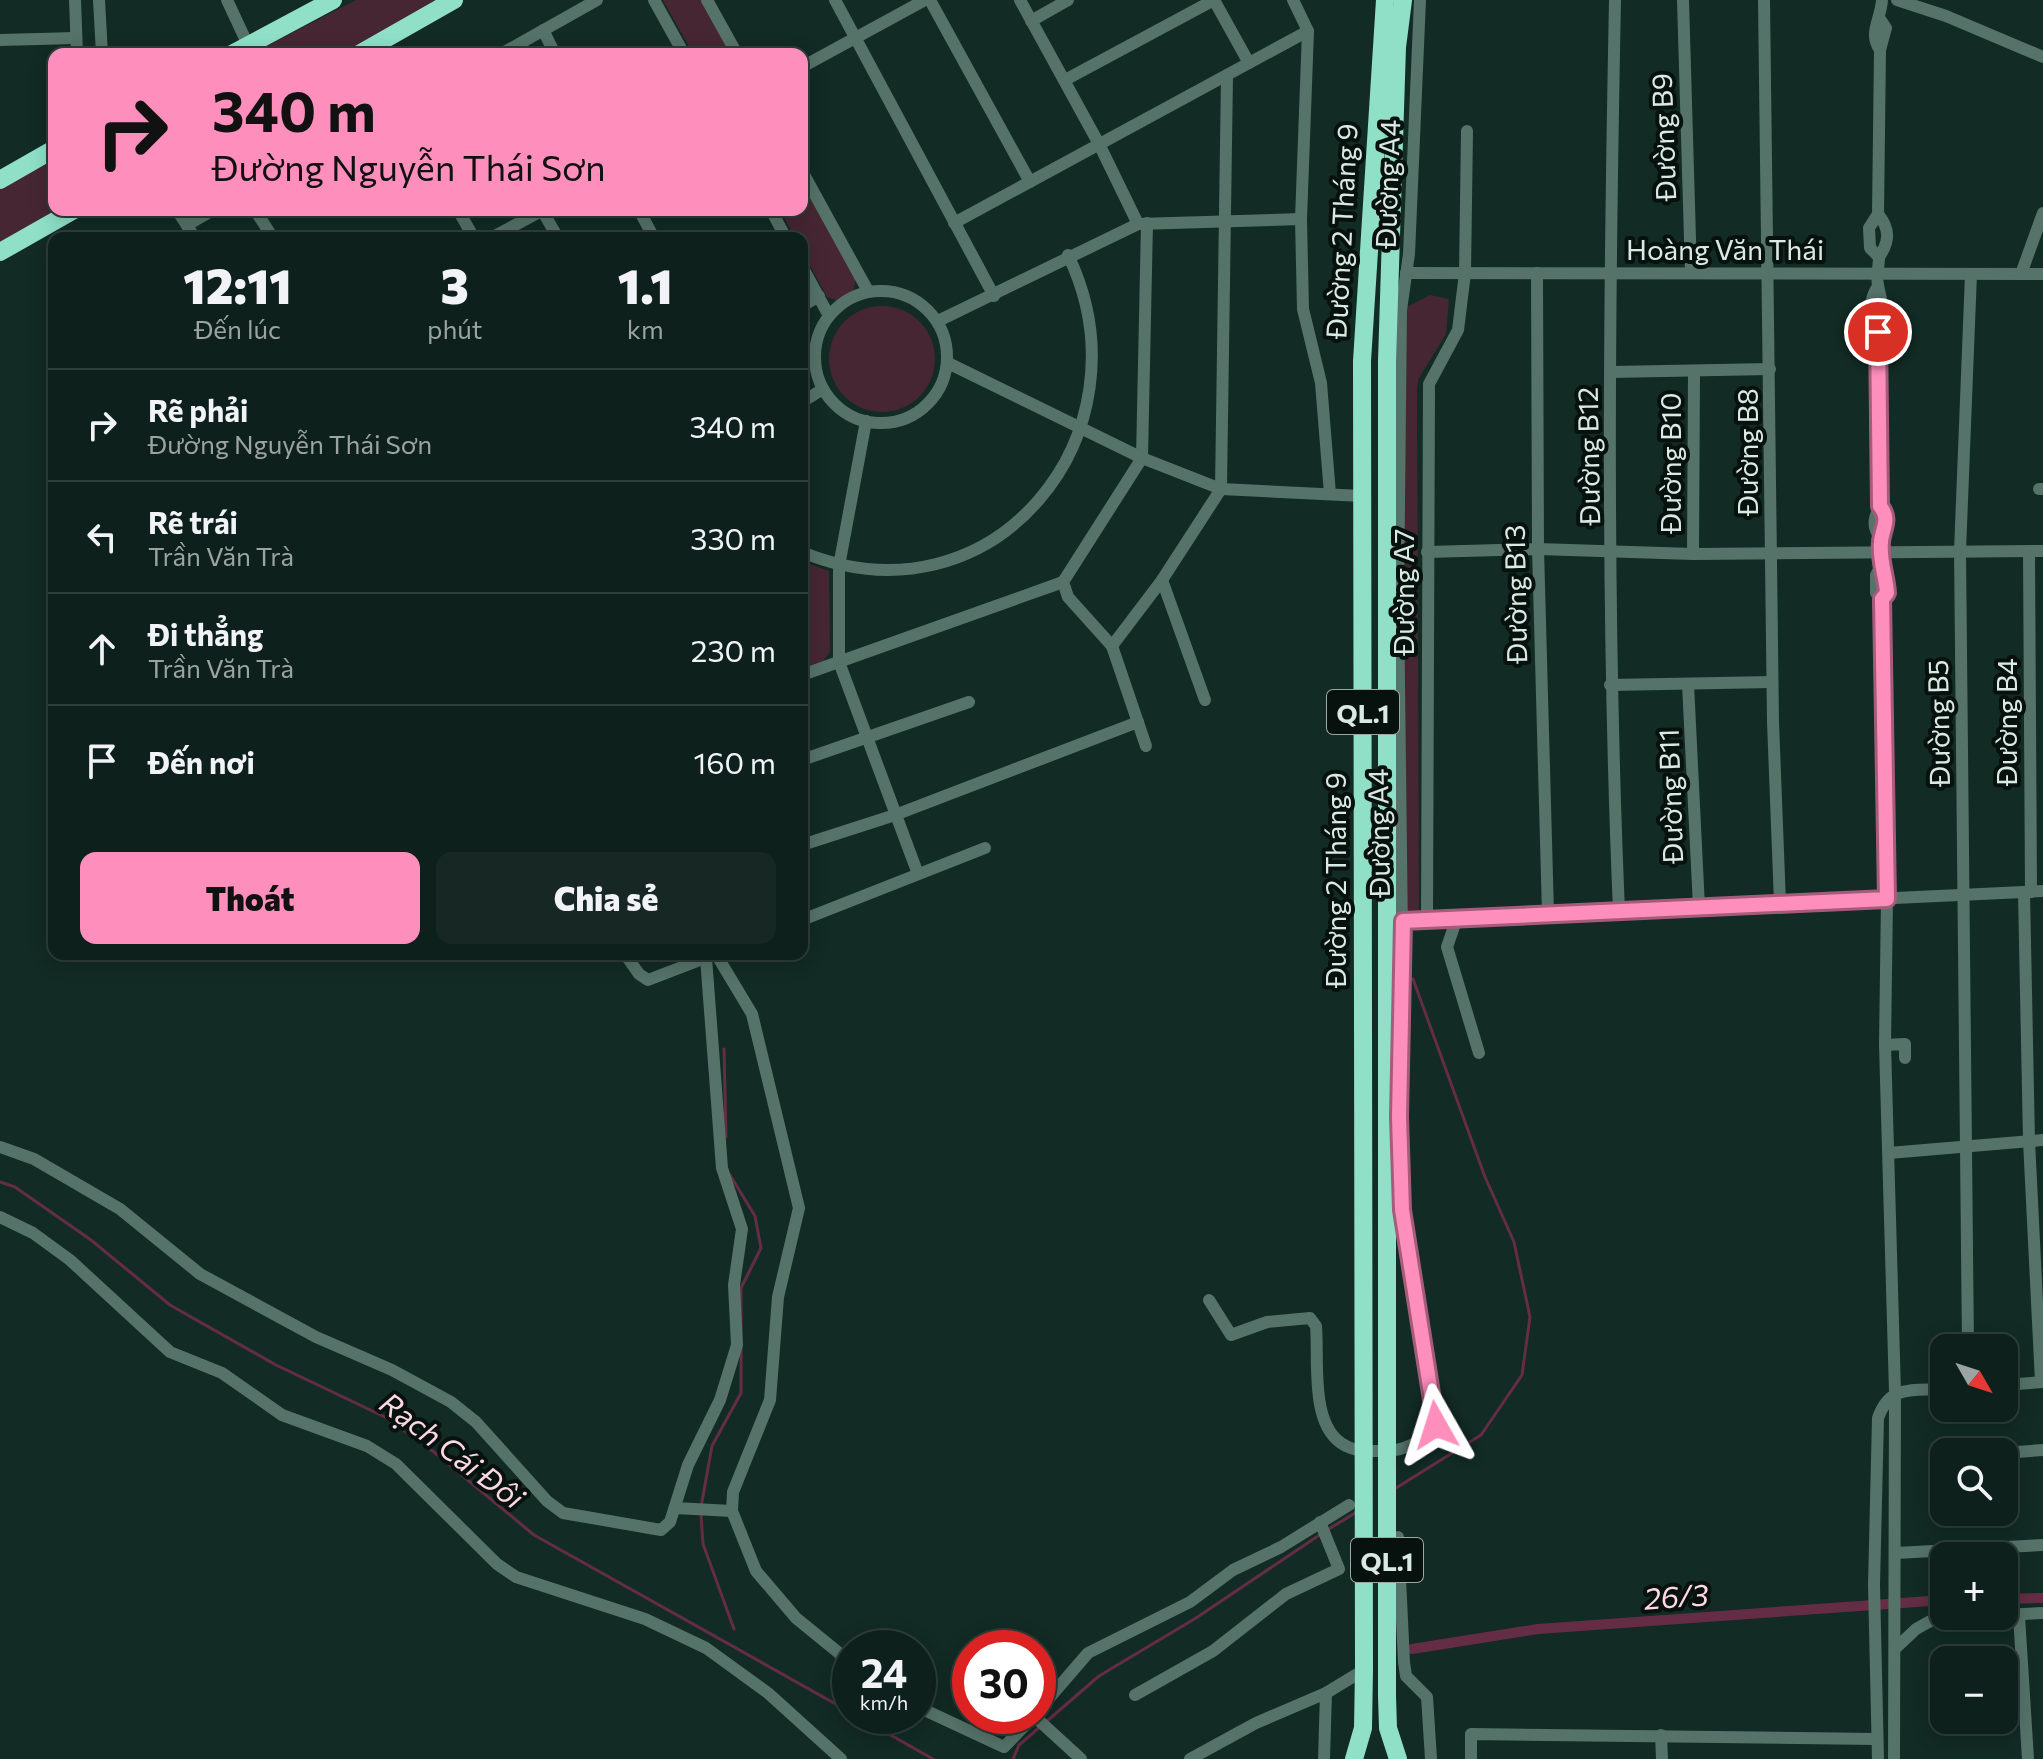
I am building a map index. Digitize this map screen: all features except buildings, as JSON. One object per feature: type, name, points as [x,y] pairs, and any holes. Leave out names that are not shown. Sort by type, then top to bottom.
[{"type":"highway","points":[[244,48],[333,0]]},
{"type":"highway","points":[[373,48],[454,0]]},
{"type":"highway","points":[[1378,0],[1380,49]]},
{"type":"highway","name":"Đường 2 Tháng 9","points":[[1363,1668],[1362,361],[1385,0]]},
{"type":"highway","name":"Đường 2 Tháng 9","points":[[1398,1759],[1388,1728],[1387,1696],[1387,361],[1397,47],[1403,0]]},
{"type":"highway","points":[[0,180],[48,152]]},
{"type":"highway","points":[[0,252],[63,216]]},
{"type":"highway","name":"QL.1","points":[[1354,1759],[1363,1728],[1363,1668]]},
{"type":"street","points":[[75,0],[77,48]]},
{"type":"street","points":[[99,0],[102,48]]},
{"type":"street","points":[[227,0],[239,48]]},
{"type":"street","points":[[512,48],[597,0]]},
{"type":"street","points":[[654,0],[681,48]]},
{"type":"street","points":[[707,0],[734,48]]},
{"type":"street","points":[[835,0],[994,296]]},
{"type":"street","points":[[808,64],[927,0],[1030,182]]},
{"type":"street","points":[[808,673],[1063,582],[1142,458],[1142,223],[1020,0]]},
{"type":"street","points":[[1031,21],[1068,0]]},
{"type":"street","points":[[1065,80],[1214,0],[1249,63]]},
{"type":"street","points":[[1293,0],[1308,31],[1301,219],[1303,309],[1321,383],[1330,494]]},
{"type":"street","name":"Đường A4","points":[[1209,1300],[1231,1335],[1267,1322],[1310,1318],[1316,1326],[1321,1407],[1329,1431],[1336,1440],[1356,1450],[1398,1451],[1431,1431],[1437,1418],[1402,1210],[1399,1117],[1403,921],[1398,599],[1401,310],[1406,273],[1420,0]]},
{"type":"street","name":"Đường B12","points":[[1615,0],[1610,273],[1613,551],[1610,685],[1619,911]]},
{"type":"street","name":"Đường B9","points":[[1683,0],[1691,273]]},
{"type":"street","name":"Đường B8","points":[[1764,0],[1772,682],[1780,903]]},
{"type":"street","points":[[1882,0],[1880,19],[1886,28],[1880,50],[1878,214],[1869,228],[1870,248],[1879,257],[1878,286],[1883,297],[1884,321],[1878,332],[1880,506],[1886,514],[1881,552],[1887,593],[1882,599],[1887,899],[1885,1045],[1895,1392],[1897,1647],[1894,1759]]},
{"type":"street","points":[[1897,0],[1946,16],[2043,57]]},
{"type":"street","points":[[543,30],[552,48]]},
{"type":"street","points":[[954,223],[1308,31]]},
{"type":"street","points":[[0,40],[76,38]]},
{"type":"street","points":[[1112,646],[1162,580],[1221,489],[1227,75]]},
{"type":"street","name":"Đường A7","points":[[1427,920],[1429,384],[1458,330],[1465,273],[1467,131]]},
{"type":"street","points":[[808,182],[868,291]]},
{"type":"street","points":[[2021,274],[2043,213]]},
{"type":"street","points":[[181,216],[191,232]]},
{"type":"street","points":[[187,225],[203,216]]},
{"type":"street","points":[[502,232],[531,216]]},
{"type":"street","points":[[938,321],[994,296],[1068,255],[1142,223],[1301,219]]},
{"type":"street","points":[[808,554],[839,566],[902,572],[950,562],[990,542],[1021,517],[1049,486],[1081,427],[1089,389],[1092,336],[1087,305],[1068,255]]},
{"type":"street","name":"Hoàng Văn Thái","points":[[1406,273],[2043,274]]},
{"type":"street","name":"Đường B13","points":[[1537,273],[1538,549],[1548,914]]},
{"type":"street","name":"Đường B5","points":[[1968,1334],[1960,551],[1971,274]]},
{"type":"street","points":[[808,277],[829,316]]},
{"type":"street","points":[[888,290],[908,295],[925,306],[938,321],[946,341],[948,363],[942,384],[931,401],[914,414],[894,422],[866,421],[836,405],[823,389],[816,371],[815,352],[819,333],[829,316],[846,300],[868,291],[888,290]]},
{"type":"street","points":[[808,302],[819,296]]},
{"type":"street","points":[[948,363],[1142,458],[1221,489],[1362,496]]},
{"type":"street","points":[[1611,372],[1770,369]]},
{"type":"street","name":"Đường B10","points":[[1693,554],[1694,372]]},
{"type":"street","points":[[808,398],[823,389]]},
{"type":"street","points":[[866,421],[839,566],[839,662],[864,736],[918,874]]},
{"type":"street","points":[[1427,552],[1538,549],[1693,554],[2043,551]]},
{"type":"street","name":"Đường B4","points":[[2029,551],[2036,653],[2033,892],[2042,1382]]},
{"type":"street","points":[[1162,580],[1205,700]]},
{"type":"street","points":[[1063,582],[1068,597],[1112,646],[1146,746]]},
{"type":"street","points":[[1610,685],[1772,682]]},
{"type":"street","name":"Đường B11","points":[[1688,684],[1699,907]]},
{"type":"street","points":[[808,758],[969,702]]},
{"type":"street","points":[[808,843],[895,815],[1138,722]]},
{"type":"street","points":[[808,918],[985,848]]},
{"type":"street","points":[[1403,921],[2033,892]]},
{"type":"street","points":[[1457,918],[1447,947],[1479,1053]]},
{"type":"street","points":[[629,960],[639,974],[648,980],[699,960]]},
{"type":"street","points":[[0,1147],[34,1159],[120,1209],[200,1274],[316,1337],[403,1375],[451,1402],[476,1422],[547,1501],[563,1513],[655,1531],[667,1528],[688,1465],[720,1400],[737,1345],[734,1285],[742,1229],[722,1168],[712,960]]},
{"type":"street","points":[[715,960],[752,1014],[799,1208],[778,1297],[770,1400],[733,1492],[732,1511],[756,1571],[796,1618],[832,1647]]},
{"type":"street","points":[[1885,1045],[1905,1044],[1905,1058]]},
{"type":"street","points":[[1889,1153],[2036,1140]]},
{"type":"street","points":[[0,1217],[33,1233],[70,1260],[170,1352],[222,1373],[282,1415],[367,1446],[396,1464],[497,1564],[516,1577],[645,1619],[706,1648],[768,1693],[841,1759]]},
{"type":"street","points":[[2018,1384],[2042,1382]]},
{"type":"street","points":[[1878,1759],[1874,1585],[1878,1418],[1884,1402],[1895,1392],[1930,1390]]},
{"type":"street","points":[[2018,1452],[2043,1450]]},
{"type":"street","points":[[1056,1692],[1088,1653],[1190,1602],[1233,1570],[1321,1525],[1349,1505]]},
{"type":"street","points":[[675,1508],[732,1511]]},
{"type":"street","points":[[1135,1695],[1213,1651],[1286,1594],[1339,1569],[1321,1525]]},
{"type":"street","points":[[1398,1537],[1406,1676],[1427,1697],[1431,1759]]},
{"type":"street","points":[[1896,1553],[2043,1545]]},
{"type":"street","points":[[1897,1647],[1916,1629],[1936,1618],[2043,1613]]},
{"type":"street","points":[[2019,1616],[2028,1759]]},
{"type":"street","points":[[1190,1759],[1256,1723],[1326,1693],[1363,1668]]},
{"type":"street","points":[[1324,1759],[1326,1693]]},
{"type":"street","points":[[976,1734],[1004,1747],[1017,1734]]},
{"type":"street","points":[[1056,1734],[1081,1759]]},
{"type":"street","points":[[1471,1759],[1471,1734],[1877,1739]]},
{"type":"street","points":[[1661,1735],[1662,1759]]},
{"type":"shaded area","points":[[356,0],[442,0],[358,48],[263,48]]},
{"type":"shaded area","points":[[663,0],[701,0],[728,48],[690,48]]},
{"type":"shaded area","points":[[48,163],[48,215],[0,242],[0,188]]},
{"type":"shaded area","points":[[808,192],[856,279],[853,291],[836,300],[827,297],[808,262],[808,232],[792,232],[783,216],[808,216]]},
{"type":"shaded area","points":[[1430,295],[1449,299],[1446,334],[1419,378],[1417,387],[1419,911],[1409,916],[1404,913],[1404,357],[1407,307]]},
{"type":"shaded area","points":[[882,306],[902,310],[919,322],[931,339],[935,359],[931,379],[919,396],[902,408],[882,412],[862,408],[845,396],[833,379],[829,359],[833,339],[845,322],[862,310]]},
{"type":"shaded area","points":[[808,563],[829,571],[830,652],[823,661],[808,666]]},
{"type":"waterway","points":[[1396,1488],[1481,1435],[1522,1375],[1530,1317],[1514,1242],[1485,1177],[1413,979]]},
{"type":"waterway","points":[[724,1049],[726,1137]]},
{"type":"waterway","points":[[701,1507],[712,1446],[741,1393],[741,1288],[761,1248],[755,1216],[730,1175]]},
{"type":"waterway","name":"Rạch Cái Đôi","points":[[0,1182],[15,1187],[91,1240],[170,1305],[276,1365],[385,1417],[434,1452],[534,1535],[832,1702]]},
{"type":"waterway","points":[[1327,1530],[1355,1513]]},
{"type":"waterway","points":[[701,1515],[703,1544],[734,1629]]},
{"type":"waterway","points":[[1056,1713],[1099,1676],[1196,1618],[1321,1534]]},
{"type":"waterway","name":"26/3","points":[[2018,1599],[2043,1598]]},
{"type":"waterway","name":"26/3","points":[[1412,1649],[1538,1629],[1930,1601]]},
{"type":"waterway","name":"Rạch Cái Đôi","points":[[889,1734],[933,1759]]},
{"type":"waterway","points":[[1013,1759],[1019,1745],[1032,1734]]},
{"type":"route","points":[[1436,1425],[1427,1352],[1402,1210],[1399,1117],[1403,921],[1887,899],[1882,717],[1882,599],[1887,593],[1881,539],[1886,530],[1886,514],[1880,506],[1878,332]]}]
